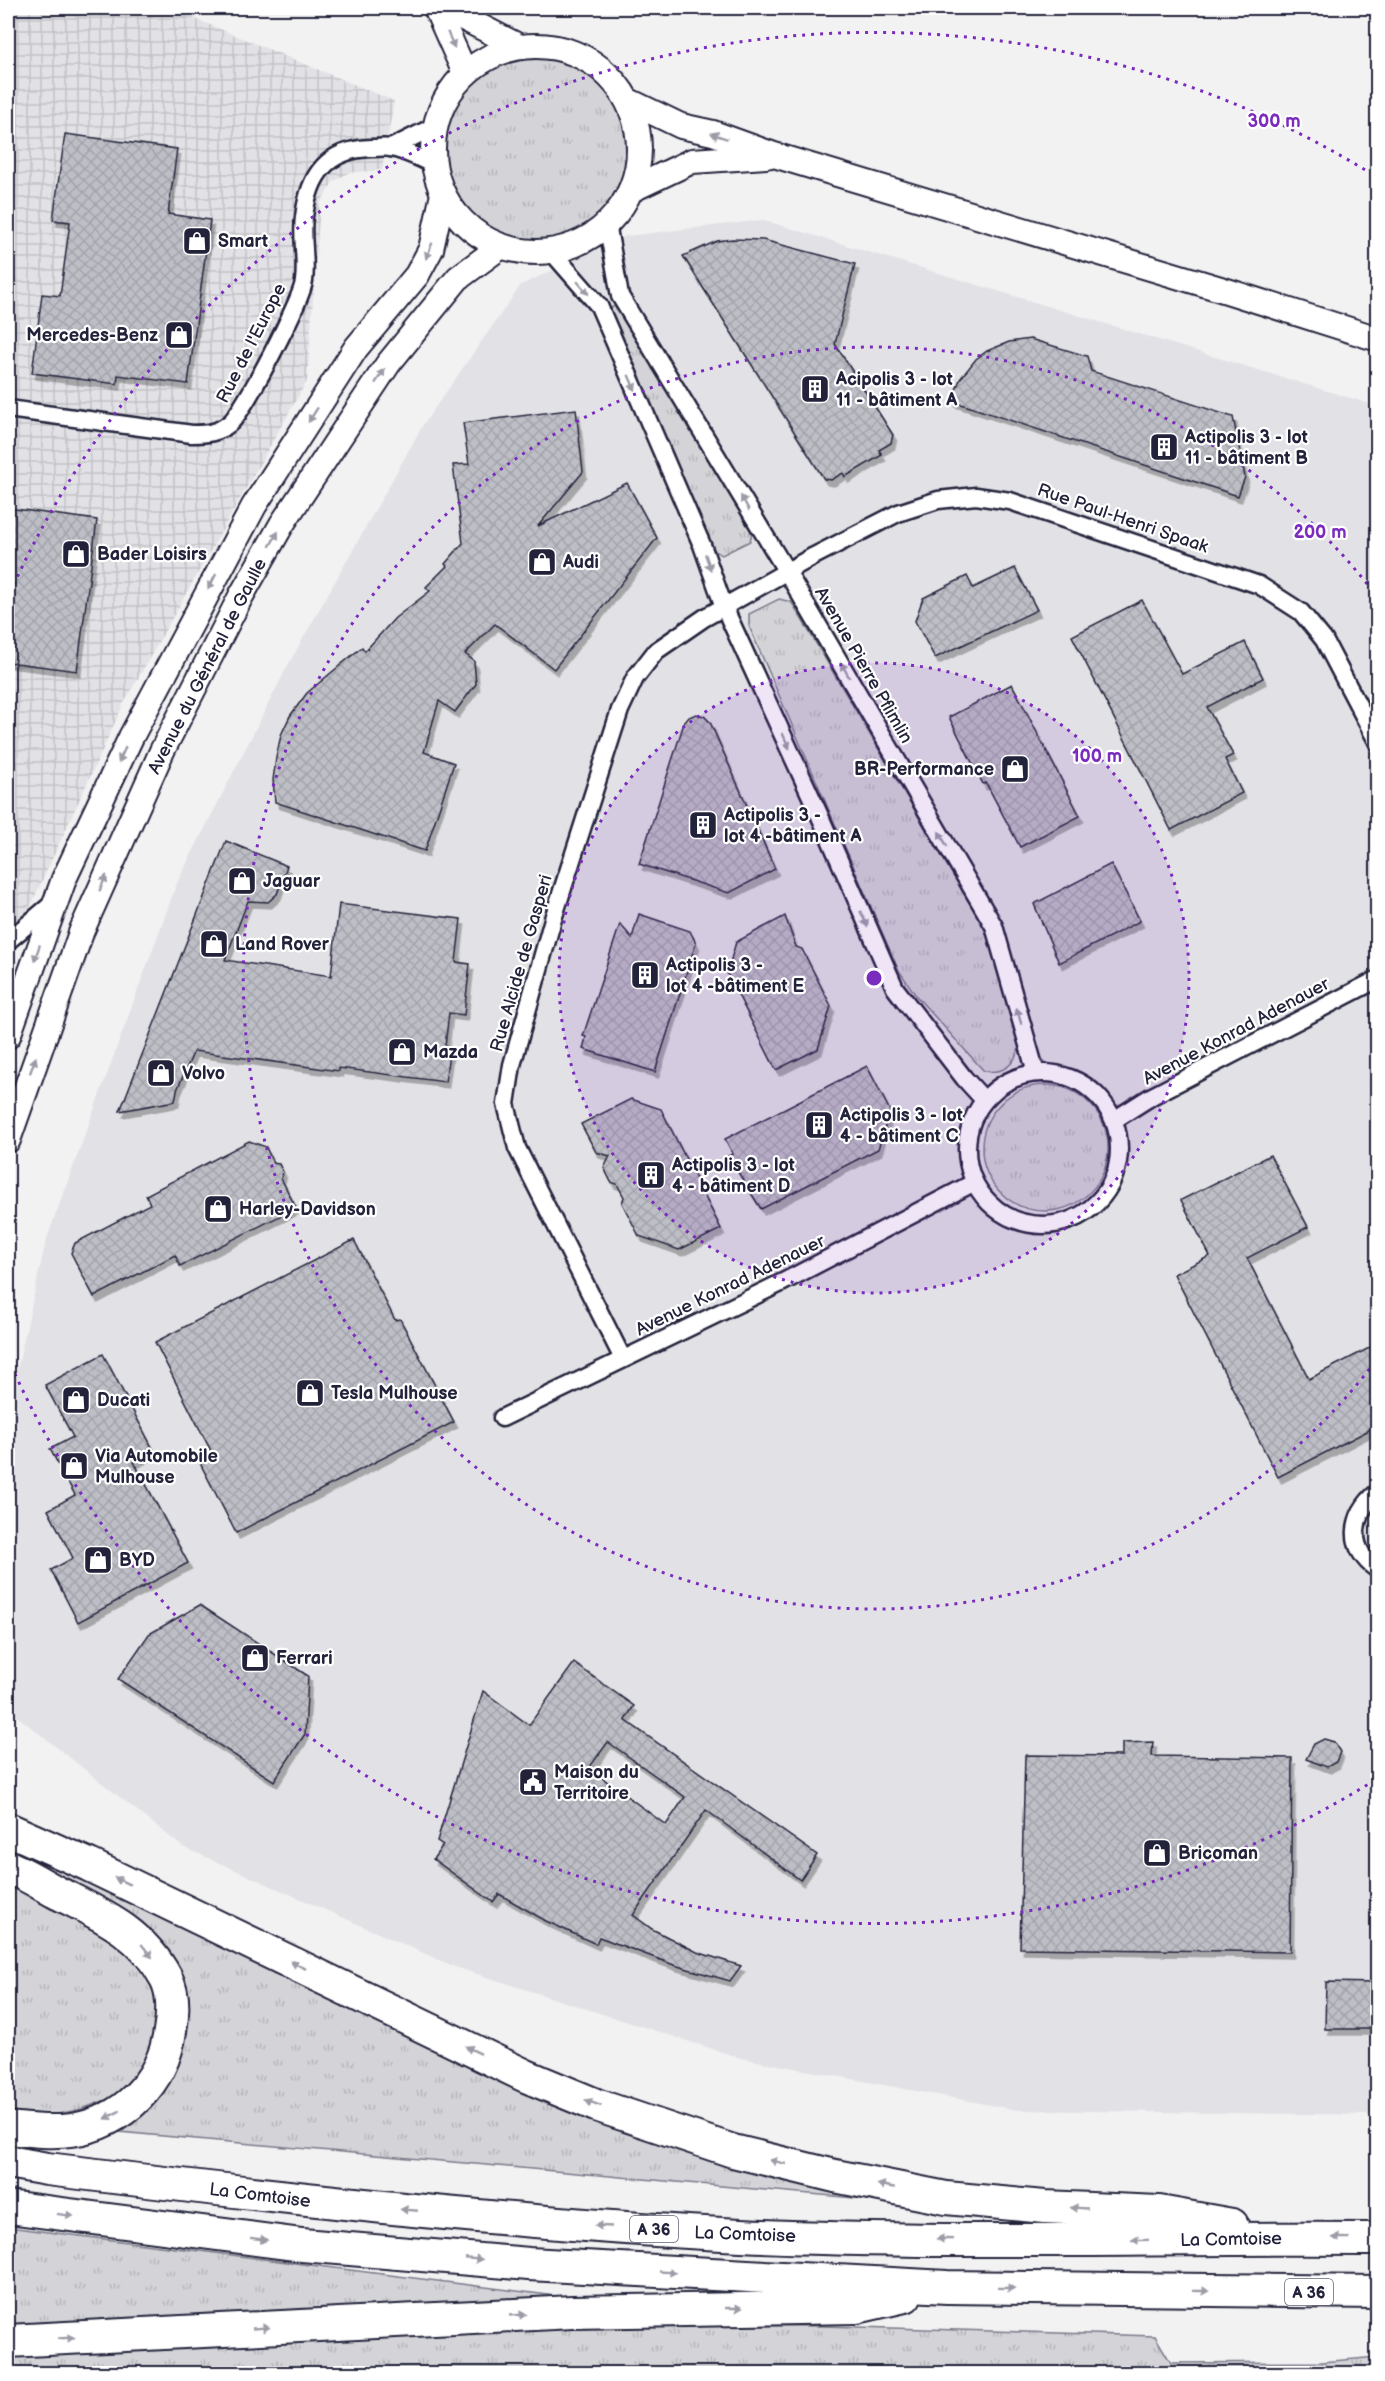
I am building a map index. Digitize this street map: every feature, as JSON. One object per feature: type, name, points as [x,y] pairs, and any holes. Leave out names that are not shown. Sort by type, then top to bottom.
[{"type":"highway","points":[[8,1804],[89,1865]]},
{"type":"highway","points":[[8,1829],[89,1865],[526,2076],[596,2105],[733,2151],[835,2176],[946,2198],[1045,2207],[1159,2212],[1304,2238]]},
{"type":"highway","points":[[8,1868],[119,1925],[145,1947],[167,1980],[173,2012],[167,2052],[150,2085],[129,2107],[100,2121],[72,2130],[8,2128]]},
{"type":"highway","name":"La Comtoise","points":[[8,2162],[47,2169],[324,2202],[536,2222],[720,2233],[1038,2241],[1377,2239]]},
{"type":"highway","name":"A 36","points":[[8,2207],[302,2245],[517,2263],[947,2287],[1377,2292]]},
{"type":"highway","points":[[8,2341],[572,2312],[856,2307],[947,2287]]},
{"type":"main road","points":[[436,8],[465,73]]},
{"type":"main road","points":[[444,8],[520,47]]},
{"type":"main road","points":[[520,47],[551,47],[579,55],[596,65],[616,83],[627,100],[639,142],[638,163],[631,190],[616,213],[607,224],[577,244],[551,251],[533,252],[500,247],[469,228],[452,210],[443,194],[433,164],[435,126],[445,100],[465,73],[482,60],[505,50],[520,47]]},
{"type":"main road","points":[[627,100],[681,126],[713,133],[774,155],[1377,339]]},
{"type":"main road","points":[[631,190],[692,161],[774,155]]},
{"type":"main road","name":"Avenue du Général de Gaulle","points":[[8,1036],[56,900],[130,737],[254,506],[356,348],[417,275],[431,249],[443,194]]},
{"type":"main road","name":"Avenue du Général de Gaulle","points":[[8,1140],[82,930],[162,751],[241,596],[282,524],[388,363],[458,278],[500,247]]},
{"type":"street","name":"Rue de l'Europe","points":[[391,148],[435,126]]},
{"type":"street","name":"Rue de l'Europe","points":[[8,409],[192,434],[207,434],[223,429],[241,411],[292,313],[304,283],[303,219],[310,186],[323,165],[342,153],[360,148],[391,148],[433,164]]},
{"type":"street","name":"Avenue Pierre Pflimlin","points":[[607,224],[620,296],[787,572],[994,926],[1036,1072]]},
{"type":"street","points":[[551,251],[599,306],[702,545],[724,607],[819,814],[895,988],[964,1078],[984,1100]]},
{"type":"street","name":"Rue Paul-Henri Spaak","points":[[787,572],[898,513],[938,500],[976,496],[1010,501],[1259,585],[1301,612],[1324,640],[1377,743]]},
{"type":"street","points":[[724,607],[787,572]]},
{"type":"street","name":"Rue Alcide de Gasperi","points":[[623,1359],[517,1148],[506,1104],[512,1065],[554,919],[620,710],[635,678],[656,651],[724,607]]},
{"type":"street","points":[[8,941],[56,900]]},
{"type":"street","name":"Avenue Konrad Adenauer","points":[[1114,1120],[1152,1096],[1377,979]]},
{"type":"street","points":[[1036,1072],[1060,1074],[1082,1083],[1101,1099],[1114,1120],[1119,1144],[1117,1168],[1107,1191],[1090,1209],[1068,1222],[1042,1226],[1016,1221],[999,1212],[984,1199],[974,1183],[967,1161],[966,1140],[972,1118],[984,1100],[999,1086],[1016,1077],[1036,1072]]},
{"type":"street","name":"Avenue Konrad Adenauer","points":[[502,1418],[783,1282],[974,1183]]},
{"type":"street","points":[[1377,1492],[1366,1501],[1359,1514],[1356,1529],[1358,1544],[1364,1558],[1377,1570]]},
{"type":"shaded area","points":[[8,8],[162,8],[191,17],[394,101],[382,170],[348,173],[333,182],[320,204],[307,381],[124,703],[25,918],[8,975]]},
{"type":"shaded area","points":[[763,220],[1377,406],[1377,2115],[1017,2110],[741,2058],[455,1967],[183,1847],[8,1709],[8,1426],[13,1388],[46,1241],[177,883],[287,667],[423,425],[521,285],[626,236]]},
{"type":"green space","points":[[536,55],[572,62],[602,82],[622,112],[629,148],[622,184],[602,214],[572,234],[536,241],[500,234],[470,214],[450,184],[443,148],[450,112],[470,82],[500,62]]},
{"type":"green space","points":[[617,305],[752,533],[750,541],[722,555],[715,551],[609,309]]},
{"type":"green space","points":[[779,599],[791,602],[794,606],[993,943],[1019,1047],[1015,1059],[1007,1067],[997,1071],[984,1071],[917,997],[898,969],[749,626],[749,614]]},
{"type":"green space","points":[[1045,1085],[1069,1090],[1090,1103],[1103,1124],[1108,1148],[1103,1172],[1090,1193],[1069,1206],[1045,1211],[1021,1206],[1000,1193],[987,1172],[982,1148],[987,1124],[1000,1103],[1021,1090]]},
{"type":"green space","points":[[8,1845],[277,1967],[865,2194],[865,2199],[108,2131],[184,1998],[8,1855]]},
{"type":"green space","points":[[8,1883],[111,1933],[130,1949],[154,1988],[159,2025],[142,2070],[128,2086],[108,2099],[82,2109],[53,2115],[8,2111]]},
{"type":"green space","points":[[8,2227],[572,2298],[8,2324]]},
{"type":"green space","points":[[680,2325],[824,2326],[1155,2336],[1171,2363],[1321,2362],[1378,2357],[1377,2374],[8,2374],[8,2357],[68,2352]]},
{"type":"building","points":[[65,134],[177,149],[168,214],[210,220],[188,384],[118,375],[117,384],[32,373],[42,294],[60,296],[70,222],[53,220]]},
{"type":"building","name":"Acipolis 3 - lot 11 - bâtiment A","points":[[763,240],[855,264],[835,344],[893,435],[891,443],[879,450],[882,455],[845,477],[843,473],[831,480],[824,479],[683,256],[717,241]]},
{"type":"building","name":"Actipolis 3 - lot 11 - bâtiment B","points":[[1030,339],[1087,356],[1091,371],[1233,417],[1245,477],[1238,496],[952,401],[960,379],[976,359],[987,351],[1009,342]]},
{"type":"building","name":"Audi","points":[[576,409],[583,472],[538,526],[627,483],[657,538],[554,669],[495,624],[465,654],[474,661],[476,684],[455,712],[439,701],[424,752],[454,763],[425,851],[275,802],[273,780],[276,758],[281,735],[290,716],[307,693],[362,647],[365,651],[395,618],[430,591],[426,587],[447,566],[445,564],[463,543],[453,465],[469,464],[463,423]]},
{"type":"building","points":[[8,508],[97,520],[77,671],[8,662]]},
{"type":"building","points":[[1015,568],[1037,610],[935,658],[915,621],[923,598],[967,576],[973,588]]},
{"type":"building","points":[[1142,600],[1182,674],[1245,642],[1263,678],[1207,707],[1233,755],[1225,759],[1242,793],[1171,830],[1072,636]]},
{"type":"building","name":"BR-Performance","points":[[1012,684],[1080,816],[1020,847],[986,783],[983,784],[949,717]]},
{"type":"building","name":"Actipolis 3 - lot 4 -bâtiment A","points":[[696,714],[704,716],[710,722],[775,869],[729,893],[639,864],[684,723]]},
{"type":"building","points":[[226,841],[287,866],[277,894],[268,902],[248,901],[225,960],[331,976],[339,904],[461,919],[456,962],[470,964],[464,1015],[449,1013],[445,1046],[450,1047],[445,1082],[339,1068],[339,1071],[194,1051],[177,1090],[175,1101],[120,1111]]},
{"type":"building","points":[[1111,864],[1140,921],[1059,963],[1034,904]]},
{"type":"building","name":"Actipolis 3 - lot 4 -bâtiment E","points":[[639,914],[690,931],[696,943],[655,1072],[583,1049],[586,1037],[583,1036],[620,924],[632,938]]},
{"type":"building","points":[[785,916],[796,947],[802,949],[831,1006],[818,1049],[776,1070],[727,973],[736,942]]},
{"type":"building","name":"Actipolis 3 - lot 4 - bâtiment C","points":[[867,1066],[890,1111],[878,1149],[761,1209],[728,1156],[733,1154],[725,1139]]},
{"type":"building","name":"Actipolis 3 - lot 4 - bâtiment D","points":[[631,1099],[661,1109],[721,1229],[679,1250],[639,1236],[622,1203],[624,1197],[617,1184],[611,1182],[604,1168],[610,1156],[596,1152],[581,1124]]},
{"type":"building","points":[[249,1141],[266,1147],[273,1163],[279,1164],[283,1172],[281,1178],[296,1208],[180,1266],[175,1255],[94,1297],[71,1253],[75,1243],[150,1204],[146,1195]]},
{"type":"building","points":[[1270,1155],[1308,1227],[1247,1258],[1309,1379],[1377,1344],[1377,1426],[1278,1477],[1174,1274],[1210,1256],[1181,1200]]},
{"type":"building","name":"Tesla Mulhouse","points":[[354,1240],[395,1320],[400,1319],[454,1422],[236,1533],[199,1461],[213,1455],[155,1342]]},
{"type":"building","points":[[103,1354],[154,1451],[134,1462],[188,1563],[78,1622],[51,1570],[73,1558],[48,1510],[75,1495],[50,1449],[73,1437],[45,1385]]},
{"type":"building","points":[[200,1605],[308,1676],[305,1734],[274,1781],[118,1679],[149,1634]]},
{"type":"building","points":[[574,1663],[634,1706],[625,1720],[817,1855],[800,1880],[706,1810],[633,1915],[652,1929],[697,1952],[741,1966],[730,1981],[674,1965],[599,1937],[596,1944],[546,1921],[499,1894],[493,1902],[433,1859],[443,1845],[437,1841],[483,1691],[529,1725]],"holes":[[[608,1742],[685,1797],[666,1825],[589,1768]]]},
{"type":"building","points":[[1324,1739],[1334,1742],[1340,1752],[1336,1762],[1327,1767],[1306,1759],[1314,1744]]},
{"type":"building","name":"Bricoman","points":[[1153,1742],[1152,1756],[1292,1758],[1290,1952],[1020,1948],[1025,1755],[1122,1756],[1122,1743]]},
{"type":"building","points":[[1326,1982],[1377,1983],[1377,2029],[1325,2029]]},
{"type":"place","name":"Smart","points":[[197,241]]},
{"type":"place","name":"Mercedes-Benz","points":[[179,335]]},
{"type":"place","name":"Acipolis 3 - lot 11 - bâtiment A","points":[[815,389]]},
{"type":"place","name":"Actipolis 3 - lot 11 - bâtiment B","points":[[1164,447]]},
{"type":"place","name":"Bader Loisirs","points":[[76,554]]},
{"type":"place","name":"Audi","points":[[542,562]]},
{"type":"place","name":"BR-Performance","points":[[1015,769]]},
{"type":"place","name":"Actipolis 3 - lot 4 -bâtiment A","points":[[703,825]]},
{"type":"place","name":"Jaguar","points":[[242,881]]},
{"type":"place","name":"Land Rover","points":[[214,944]]},
{"type":"place","name":"Actipolis 3 - lot 4 -bâtiment E","points":[[645,975]]},
{"type":"place","name":"Mazda","points":[[402,1052]]},
{"type":"place","name":"Volvo","points":[[161,1073]]},
{"type":"place","name":"Actipolis 3 - lot 4 - bâtiment C","points":[[819,1125]]},
{"type":"place","name":"Actipolis 3 - lot 4 - bâtiment D","points":[[651,1175]]},
{"type":"place","name":"Harley-Davidson","points":[[218,1209]]},
{"type":"place","name":"Tesla Mulhouse","points":[[310,1393]]},
{"type":"place","name":"Ducati","points":[[76,1400]]},
{"type":"place","name":"Via Automobile Mulhouse","points":[[74,1466]]},
{"type":"place","name":"BYD","points":[[98,1560]]},
{"type":"place","name":"Ferrari","points":[[255,1658]]},
{"type":"place","name":"Maison du Territoire","points":[[533,1782]]},
{"type":"place","name":"Bricoman","points":[[1157,1853]]}]
